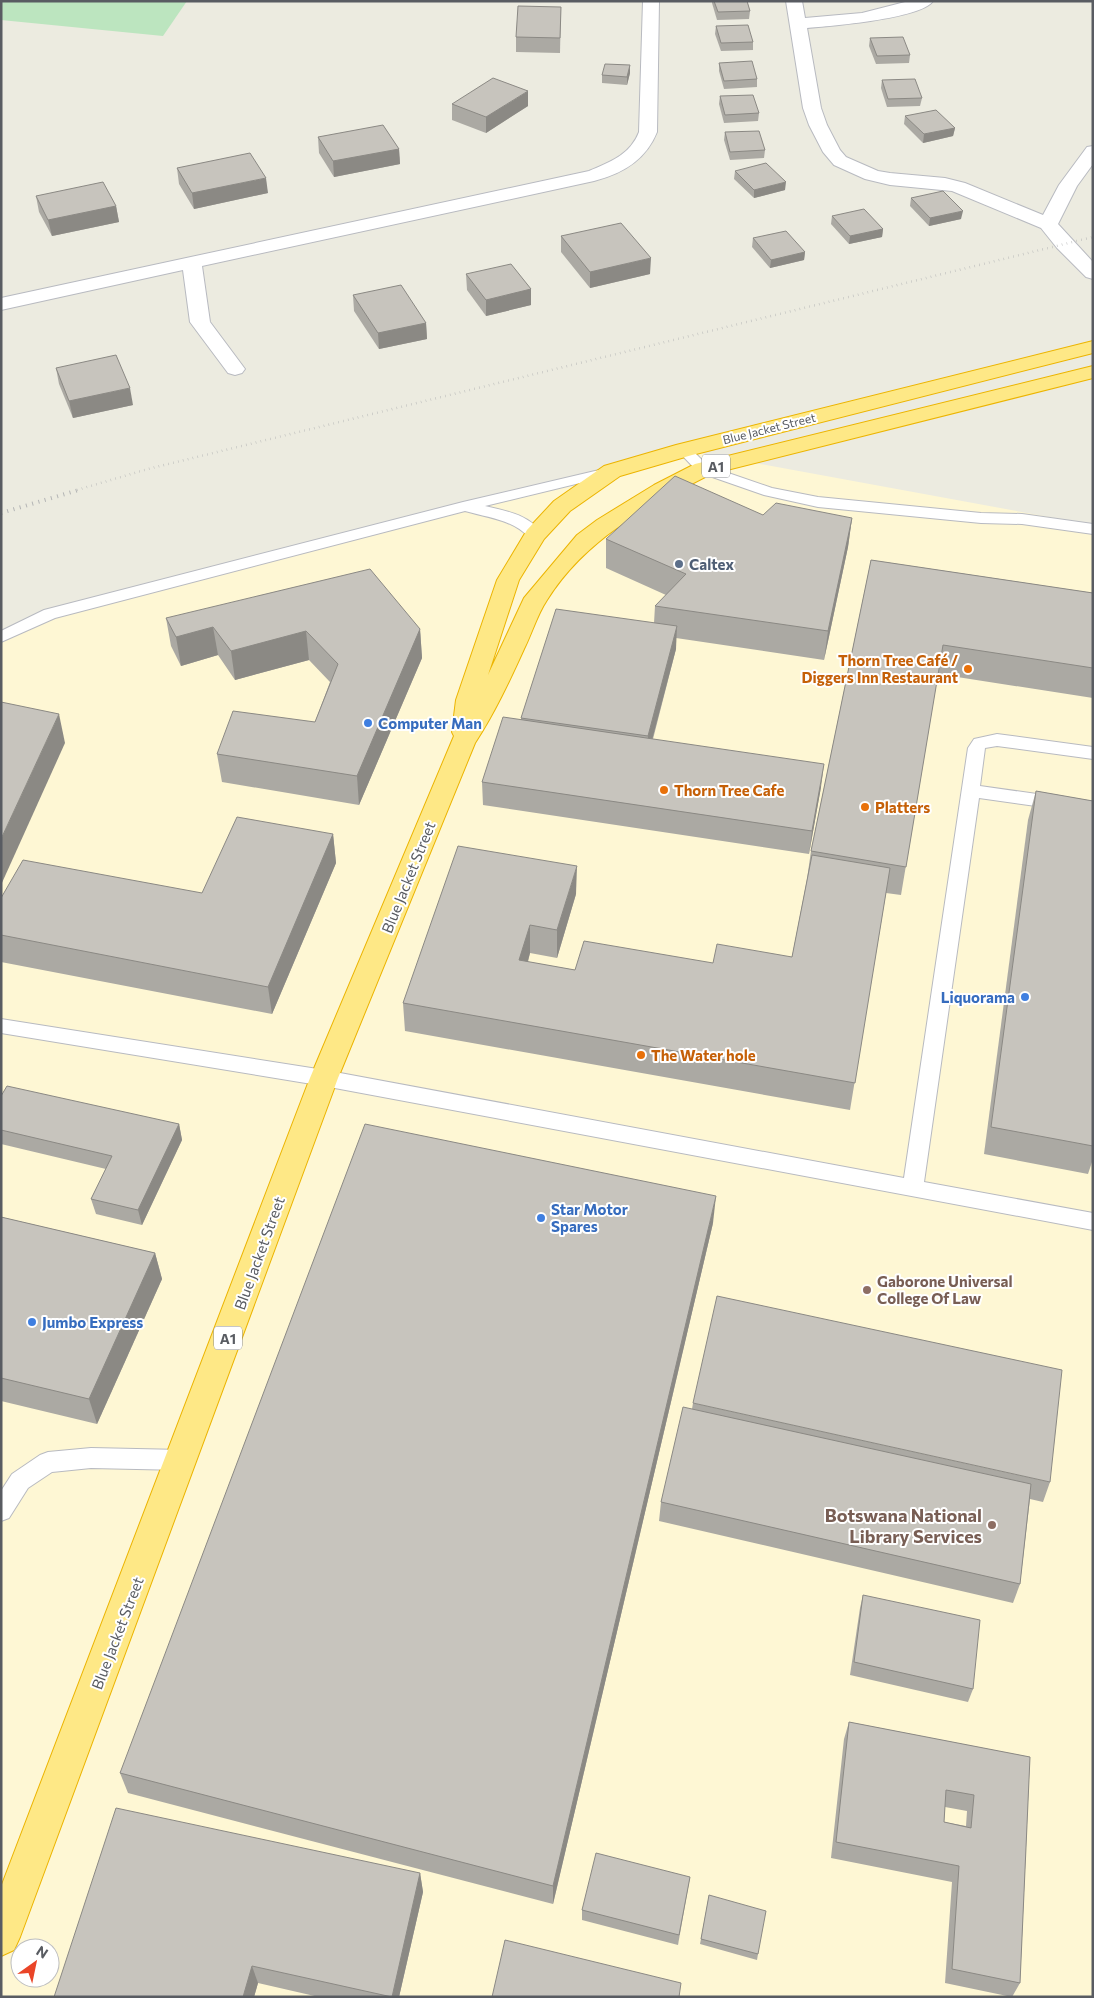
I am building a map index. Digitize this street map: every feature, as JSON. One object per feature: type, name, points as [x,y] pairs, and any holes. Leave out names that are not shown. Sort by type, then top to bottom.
[{"type":"highway","name":"Blue Jacket Street","points":[[463,742],[468,700],[508,580],[535,535],[562,506],[612,471],[684,450],[1093,347]]},
{"type":"highway","name":"Blue Jacket Street","points":[[1,1937],[182,1460],[324,1078],[463,742],[485,708],[536,598],[570,556],[605,525],[662,490],[703,469],[1093,372]]},
{"type":"street","points":[[1,304],[594,175],[616,166],[632,156],[644,145],[648,132],[651,1]]},
{"type":"street","points":[[794,1],[812,108],[818,125],[832,152],[840,161],[872,175],[890,179],[958,187],[1048,224],[1064,244],[1093,273]]},
{"type":"street","points":[[798,23],[851,20],[877,16],[925,1]]},
{"type":"street","points":[[1048,224],[1068,185],[1093,151]]},
{"type":"street","points":[[192,262],[200,322],[236,369]]},
{"type":"lane","points":[[684,450],[703,469],[769,492],[818,502],[981,518],[1022,519],[1093,529]]},
{"type":"lane","points":[[1,637],[50,614],[464,507],[612,471]]},
{"type":"lane","points":[[464,507],[512,518],[530,528],[535,535]]},
{"type":"lane","points":[[913,1188],[976,748],[980,743],[997,740],[1093,753]]},
{"type":"lane","points":[[971,791],[1093,808]]},
{"type":"lane","points":[[1,1026],[324,1078],[1093,1222]]},
{"type":"lane","points":[[1,1511],[20,1481],[48,1462],[91,1458],[182,1460]]},
{"type":"shaded area","points":[[684,450],[1093,525],[1093,1997],[1,1997],[1,637],[50,614]]},
{"type":"green space","points":[[1,1],[187,1],[163,36],[1,20]]},
{"type":"building","points":[[714,1],[747,1],[750,11],[718,12]]},
{"type":"building","points":[[518,6],[561,7],[560,38],[516,37]]},
{"type":"building","points":[[748,25],[753,42],[721,43],[716,26]]},
{"type":"building","points":[[903,37],[910,55],[877,56],[870,38]]},
{"type":"building","points":[[752,61],[757,79],[724,81],[719,63]]},
{"type":"building","points":[[605,64],[630,65],[627,77],[602,75]]},
{"type":"building","points":[[493,78],[528,91],[486,117],[452,104]]},
{"type":"building","points":[[915,79],[922,98],[888,99],[882,80]]},
{"type":"building","points":[[753,95],[759,113],[725,115],[720,96]]},
{"type":"building","points":[[936,110],[955,128],[924,134],[905,116]]},
{"type":"building","points":[[383,125],[399,149],[333,161],[318,137]]},
{"type":"building","points":[[759,131],[765,150],[730,152],[725,132]]},
{"type":"building","points":[[250,153],[266,178],[192,193],[177,168]]},
{"type":"building","points":[[766,163],[786,182],[754,190],[735,171]]},
{"type":"building","points":[[103,182],[116,206],[48,220],[36,196]]},
{"type":"building","points":[[943,191],[963,211],[930,218],[911,198]]},
{"type":"building","points":[[864,209],[883,229],[850,236],[832,216]]},
{"type":"building","points":[[621,223],[651,258],[590,272],[561,236]]},
{"type":"building","points":[[786,231],[805,252],[771,260],[753,238]]},
{"type":"building","points":[[511,264],[531,289],[486,300],[466,274]]},
{"type":"building","points":[[401,285],[426,323],[378,333],[353,295]]},
{"type":"building","points":[[116,355],[130,388],[69,401],[56,368]]},
{"type":"building","points":[[675,476],[763,515],[776,503],[852,518],[828,631],[655,606],[686,574],[606,539]]},
{"type":"building","points":[[871,560],[1093,593],[1093,668],[943,645],[906,867],[811,851]]},
{"type":"building","points":[[370,569],[420,629],[357,776],[217,754],[233,711],[315,722],[338,664],[306,631],[231,651],[213,627],[176,637],[166,618]]},
{"type":"building","points":[[556,609],[677,626],[648,736],[521,718]]},
{"type":"building","points":[[1,702],[59,714],[1,839]]},
{"type":"building","points":[[503,717],[824,764],[812,831],[482,782]]},
{"type":"building","points":[[1036,791],[1093,801],[1093,1146],[991,1127]]},
{"type":"building","points":[[237,817],[333,834],[268,987],[1,935],[1,898],[23,860],[202,893]]},
{"type":"building","points":[[458,846],[577,866],[557,930],[530,925],[519,960],[575,970],[584,941],[713,963],[717,944],[792,957],[812,855],[890,868],[855,1083],[403,1003]]},
{"type":"building","points":[[7,1086],[179,1124],[138,1210],[91,1199],[112,1156],[1,1130],[1,1096]]},
{"type":"building","points":[[365,1124],[716,1196],[553,1886],[120,1773]]},
{"type":"building","points":[[1,1217],[155,1253],[89,1399],[1,1378]]},
{"type":"building","points":[[717,1296],[1062,1370],[1050,1482],[693,1403]]},
{"type":"building","points":[[683,1407],[1031,1484],[1020,1584],[661,1502]]},
{"type":"building","points":[[863,1595],[980,1620],[973,1689],[854,1662]]},
{"type":"building","points":[[849,1722],[1030,1757],[1020,1983],[952,1969],[959,1866],[836,1842]],"holes":[[[946,1790],[974,1795],[971,1828],[944,1822]]]},
{"type":"building","points":[[116,1808],[420,1873],[392,1997],[252,1966],[243,1997],[54,1997],[57,1988],[60,1988],[60,1979]]},
{"type":"building","points":[[596,1853],[690,1877],[679,1935],[582,1910]]},
{"type":"building","points":[[709,1895],[766,1911],[758,1954],[701,1939]]},
{"type":"building","points":[[505,1940],[681,1983],[679,1997],[492,1997]]},
{"type":"railway","points":[[77,490],[148,469],[1093,237]]},
{"type":"railway","points":[[1,513],[82,489]]},
{"type":"place","name":"Caltex","points":[[679,564]]},
{"type":"place","name":"Thorn Tree Café / Diggers Inn Restaurant","points":[[968,669]]},
{"type":"place","name":"Computer Man","points":[[368,723]]},
{"type":"place","name":"Thorn Tree Cafe","points":[[664,790]]},
{"type":"place","name":"Platters","points":[[865,807]]},
{"type":"place","name":"Liquorama","points":[[1025,997]]},
{"type":"place","name":"The Water hole","points":[[641,1055]]},
{"type":"place","name":"Star Motor Spares","points":[[541,1218]]},
{"type":"place","name":"Gaborone Universal College Of Law","points":[[867,1290]]},
{"type":"place","name":"Jumbo Express","points":[[32,1322]]},
{"type":"place","name":"Botswana National Library Services","points":[[992,1525]]}]
